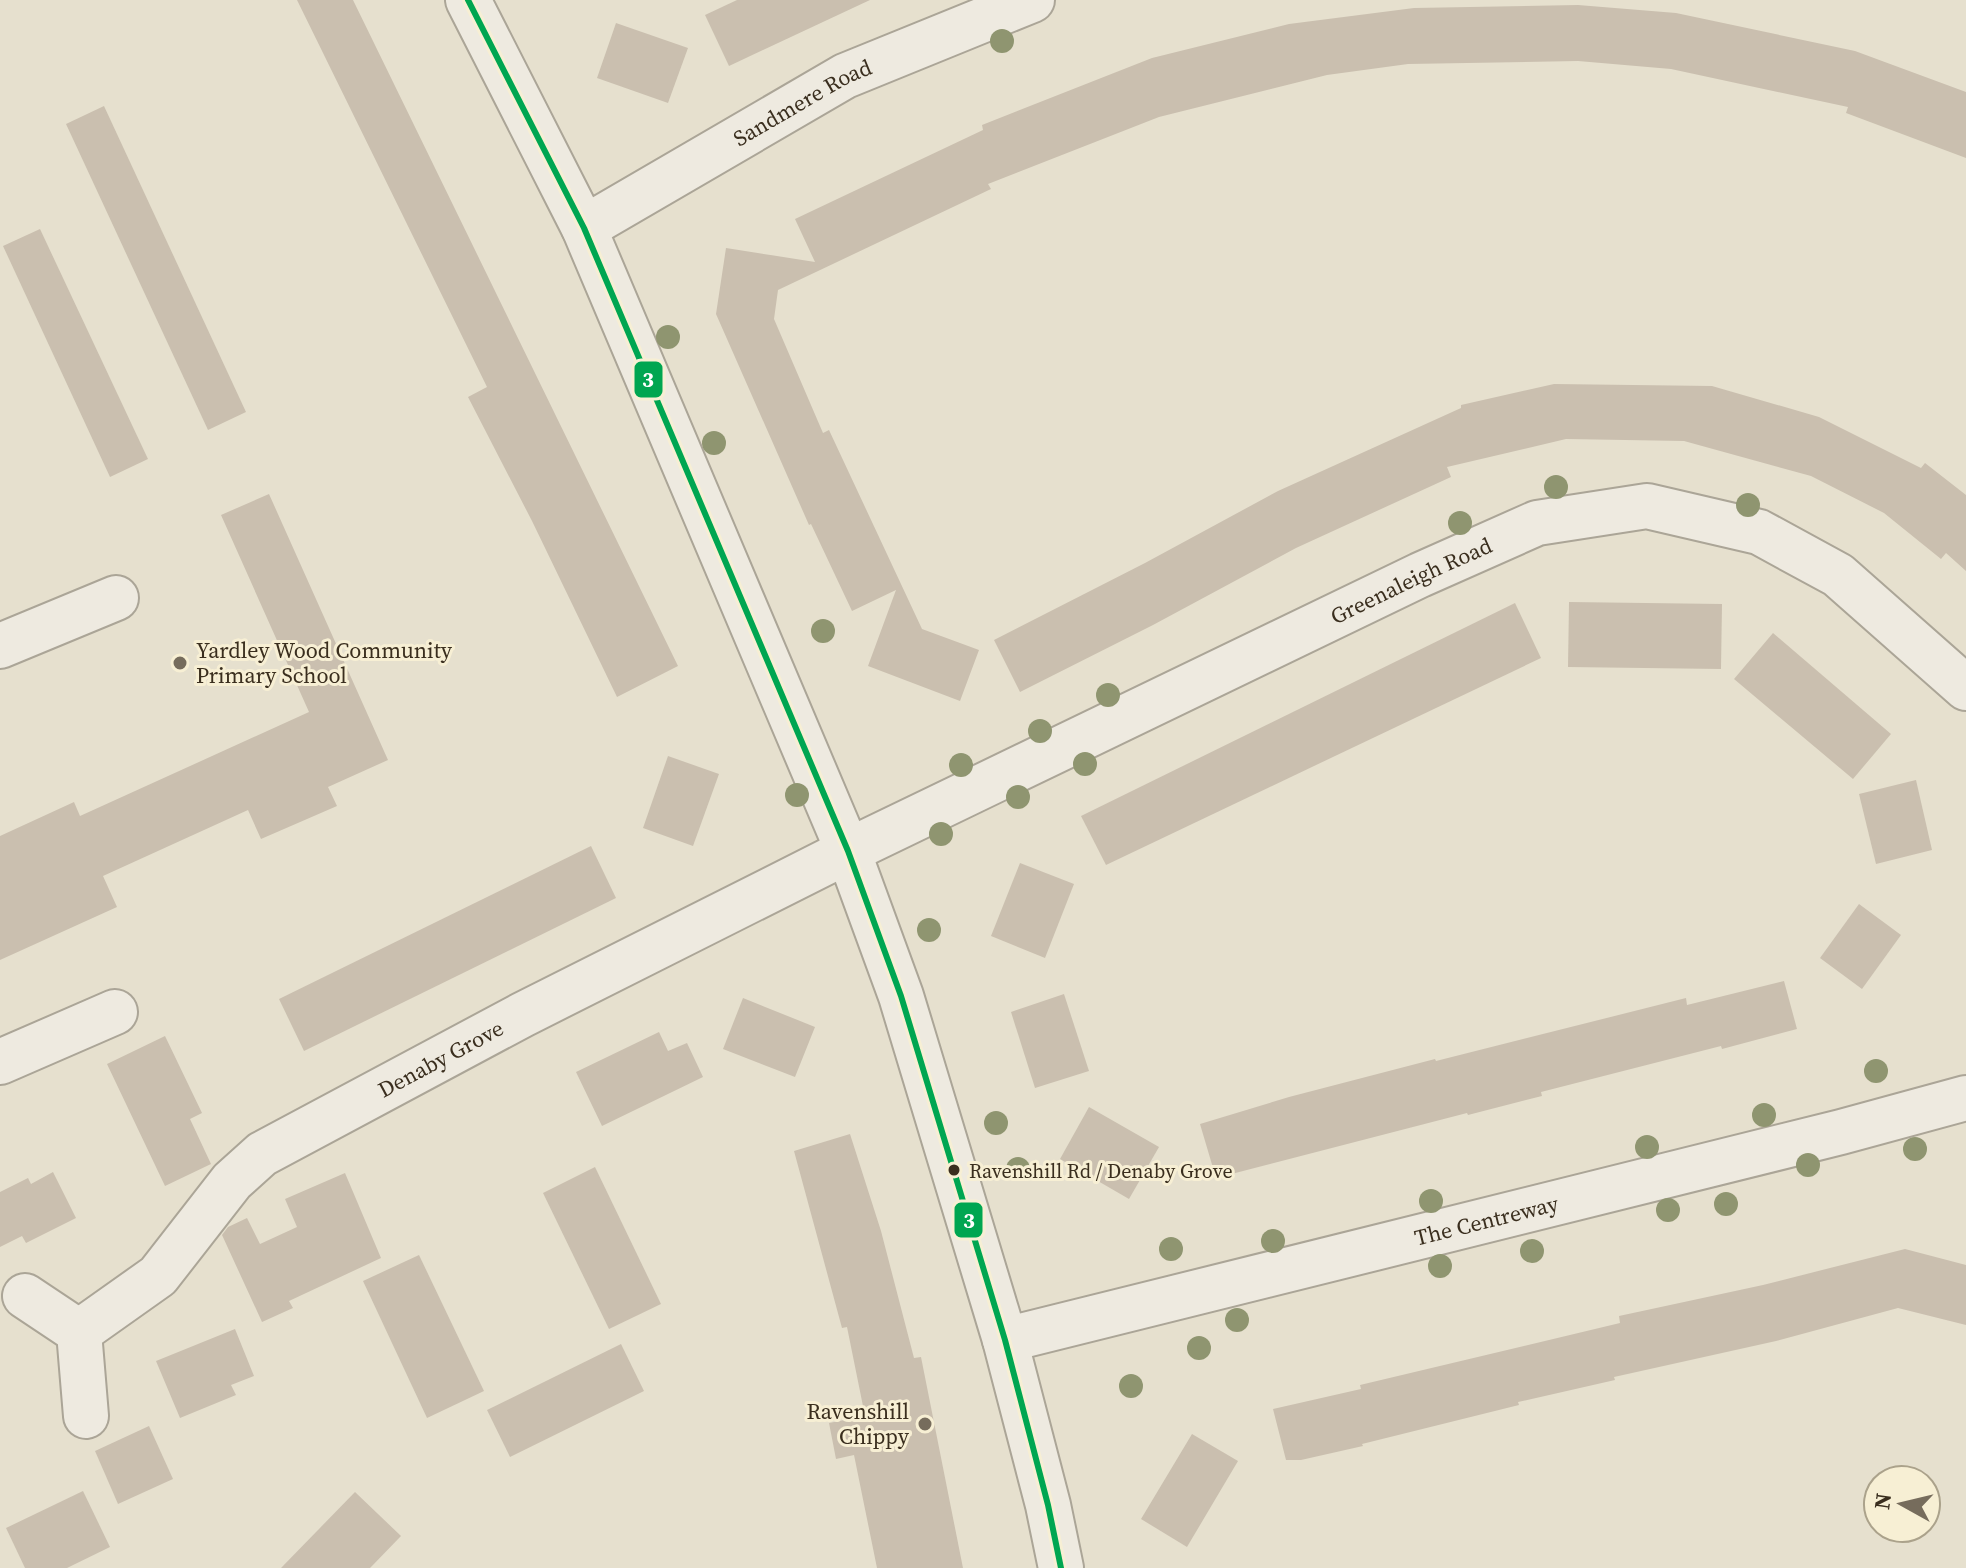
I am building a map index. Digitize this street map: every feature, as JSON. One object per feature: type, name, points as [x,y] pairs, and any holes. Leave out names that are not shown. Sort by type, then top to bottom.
[{"type":"street","points":[[468,0],[584,228],[848,851],[901,996],[1005,1340],[1048,1505],[1061,1568]]},
{"type":"street","name":"Sandmere Road","points":[[584,228],[845,76],[1032,0]]},
{"type":"street","name":"Greenaleigh Road","points":[[848,851],[1420,575],[1537,523],[1647,506],[1759,532],[1838,575],[1966,688]]},
{"type":"street","points":[[0,646],[116,598]]},
{"type":"street","name":"Denaby Grove","points":[[79,1332],[158,1276],[216,1199],[262,1154],[522,1015],[848,851]]},
{"type":"street","points":[[0,1062],[115,1012]]},
{"type":"street","name":"The Centreway","points":[[1005,1340],[1810,1140],[1966,1098]]},
{"type":"street","points":[[25,1296],[79,1332],[86,1416]]},
{"type":"building","points":[[297,0],[353,0],[678,666],[617,697],[468,397],[487,387]]},
{"type":"building","points":[[737,0],[870,0],[729,66],[705,15]]},
{"type":"building","points":[[1578,5],[1676,13],[1855,51],[1966,92],[1966,158],[1846,113],[1848,107],[1671,69],[1578,61],[1408,64],[1327,75],[1159,117],[988,184],[991,189],[778,290],[774,319],[823,433],[829,430],[922,629],[979,650],[960,701],[868,666],[896,590],[852,611],[809,525],[716,314],[726,248],[815,262],[795,219],[983,130],[982,125],[1152,58],[1289,24],[1414,8]]},
{"type":"building","points":[[616,23],[688,48],[668,103],[597,78]]},
{"type":"building","points":[[104,106],[246,412],[208,430],[66,124]]},
{"type":"building","points":[[40,229],[148,459],[110,477],[3,246]]},
{"type":"building","points":[[1554,384],[1712,386],[1819,417],[1921,468],[1925,463],[1966,495],[1966,571],[1946,553],[1941,559],[1884,513],[1811,476],[1684,441],[1566,439],[1447,467],[1451,477],[1296,548],[1020,692],[994,640],[1278,491],[1461,408],[1461,405]]},
{"type":"building","points":[[269,494],[388,760],[328,787],[337,806],[261,839],[248,810],[103,876],[117,907],[0,960],[0,836],[74,802],[80,816],[309,712],[221,515]]},
{"type":"building","points":[[1569,602],[1722,604],[1721,669],[1568,667]]},
{"type":"building","points":[[1515,603],[1541,658],[1106,865],[1081,816]]},
{"type":"building","points":[[1773,633],[1891,734],[1853,779],[1734,679]]},
{"type":"building","points":[[668,756],[719,774],[693,846],[643,828]]},
{"type":"building","points":[[1916,780],[1932,850],[1876,864],[1859,794]]},
{"type":"building","points":[[591,846],[616,898],[304,1051],[279,999]]},
{"type":"building","points":[[1020,863],[1074,884],[1045,958],[991,936]]},
{"type":"building","points":[[1859,904],[1901,935],[1862,989],[1820,958]]},
{"type":"building","points":[[1784,981],[1797,1029],[1541,1092],[1542,1096],[1216,1178],[1200,1124],[1435,1059],[1686,998],[1687,1005]]},
{"type":"building","points":[[1064,994],[1089,1071],[1035,1088],[1011,1012]]},
{"type":"building","points":[[743,998],[815,1027],[795,1077],[723,1049]]},
{"type":"building","points":[[659,1032],[668,1051],[687,1043],[703,1077],[602,1126],[576,1072]]},
{"type":"building","points":[[165,1036],[202,1113],[190,1119],[211,1164],[165,1186],[107,1064]]},
{"type":"building","points":[[1089,1107],[1159,1147],[1129,1199],[1060,1159]]},
{"type":"building","points":[[850,1134],[881,1231],[914,1358],[921,1357],[963,1568],[877,1568],[854,1455],[836,1459],[829,1423],[865,1416],[847,1327],[842,1328],[794,1151]]},
{"type":"building","points":[[595,1167],[661,1304],[609,1329],[543,1193]]},
{"type":"building","points":[[53,1172],[76,1218],[26,1243],[22,1236],[0,1247],[0,1192],[28,1178],[31,1184]]},
{"type":"building","points":[[345,1173],[381,1258],[289,1301],[293,1308],[262,1322],[222,1235],[228,1227],[247,1218],[260,1244],[297,1227],[285,1199]]},
{"type":"building","points":[[1905,1249],[1966,1265],[1966,1325],[1898,1308],[1776,1341],[1614,1377],[1615,1380],[1518,1402],[1519,1405],[1363,1446],[1301,1460],[1286,1460],[1273,1409],[1620,1323],[1619,1316],[1763,1285]]},
{"type":"building","points":[[419,1255],[484,1391],[427,1418],[363,1281]]},
{"type":"building","points":[[235,1329],[254,1376],[231,1385],[236,1395],[180,1418],[156,1361]]},
{"type":"building","points":[[621,1344],[644,1391],[510,1457],[487,1410]]},
{"type":"building","points":[[149,1426],[173,1479],[118,1504],[95,1451]]},
{"type":"building","points":[[1192,1434],[1238,1461],[1187,1547],[1141,1519]]},
{"type":"building","points":[[83,1491],[110,1547],[67,1568],[25,1568],[6,1528]]},
{"type":"building","points":[[355,1492],[401,1536],[370,1568],[281,1568]]},
{"type":"transit line","name":"3","points":[[468,0],[584,228],[848,851],[901,996],[1005,1340],[1048,1505],[1061,1568]]},
{"type":"place","name":"Yardley Wood Community Primary School","points":[[180,663]]},
{"type":"place","name":"Ravenshill Rd / Denaby Grove","points":[[954,1170]]},
{"type":"place","name":"Ravenshill Chippy","points":[[925,1424]]}]
